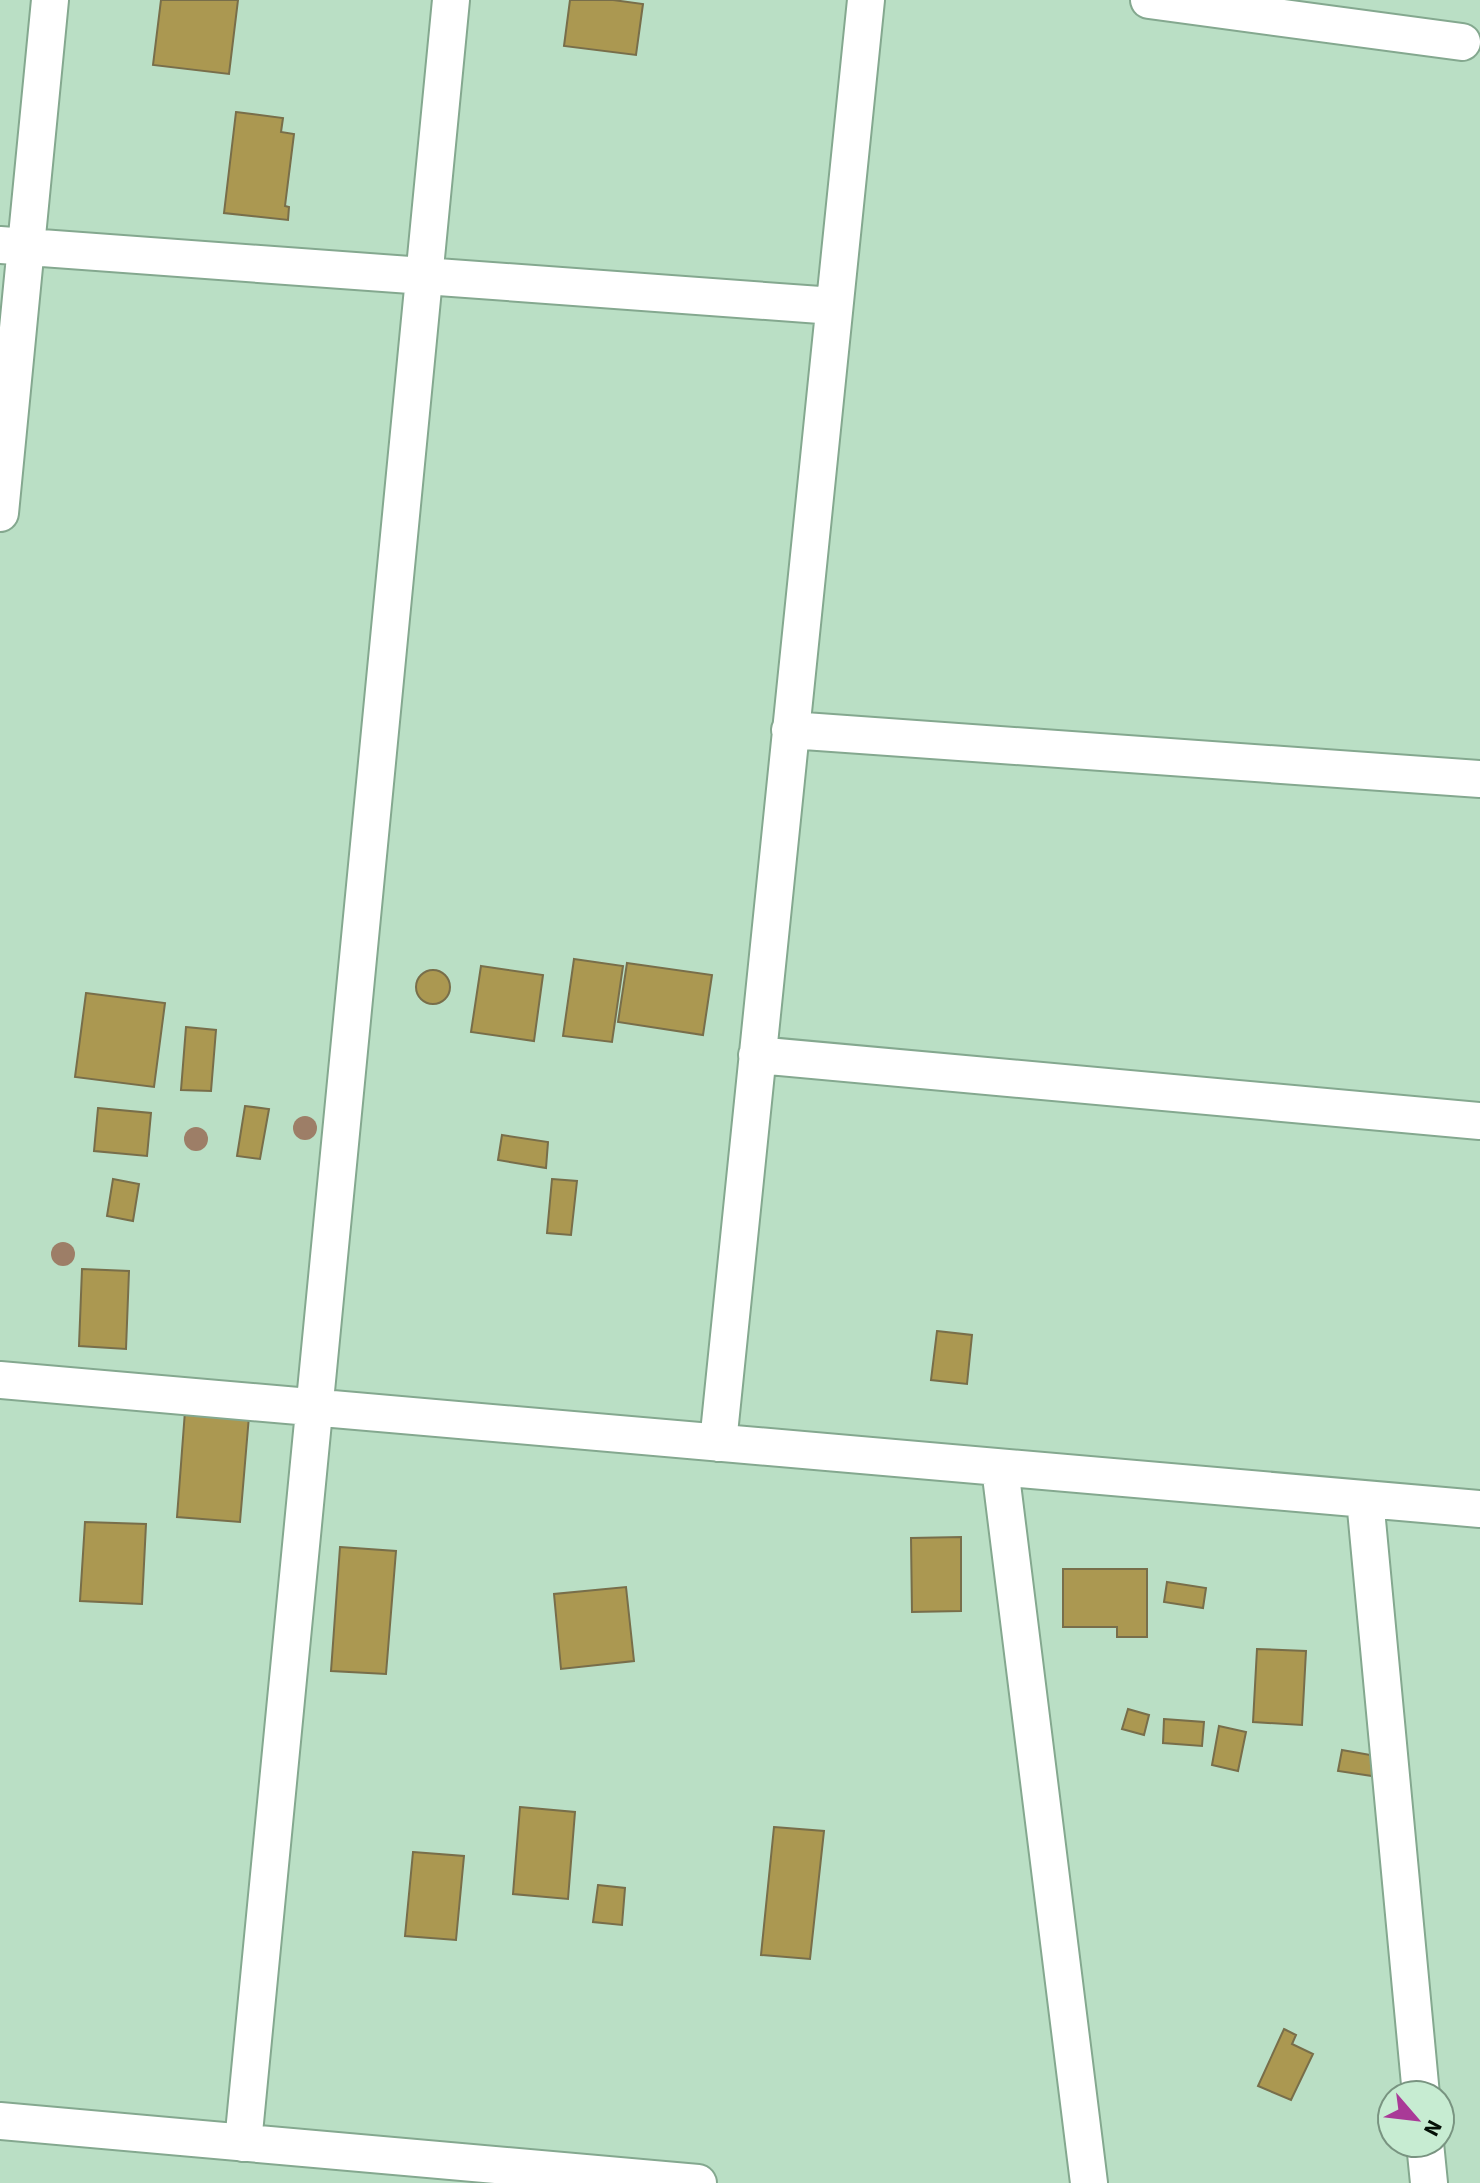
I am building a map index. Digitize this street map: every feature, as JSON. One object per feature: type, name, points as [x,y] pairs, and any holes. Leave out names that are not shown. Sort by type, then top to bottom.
[{"type":"street","points":[[0,513],[14,246],[50,0]]},
{"type":"street","points":[[243,2143],[451,0]]},
{"type":"street","points":[[718,1443],[866,0]]},
{"type":"street","points":[[1149,0],[1462,42]]},
{"type":"street","points":[[14,246],[834,306]]},
{"type":"street","points":[[790,730],[1480,779]]},
{"type":"street","points":[[757,1055],[1480,1121]]},
{"type":"street","points":[[0,1380],[1480,1509]]},
{"type":"street","points":[[1000,1468],[1089,2183]]},
{"type":"street","points":[[1365,1499],[1419,2079]]},
{"type":"street","points":[[0,2121],[698,2183]]},
{"type":"street","points":[[1427,2159],[1429,2183]]},
{"type":"building","points":[[161,0],[238,0],[229,74],[153,65]]},
{"type":"building","points":[[570,0],[643,4],[636,55],[564,46]]},
{"type":"building","points":[[236,112],[283,118],[281,132],[294,134],[285,206],[289,207],[288,220],[224,213]]},
{"type":"building","points":[[574,959],[623,966],[612,1042],[563,1036]]},
{"type":"building","points":[[627,963],[712,975],[703,1035],[618,1022]]},
{"type":"building","points":[[481,966],[543,975],[534,1041],[471,1032]]},
{"type":"building","points":[[433,970],[445,975],[450,987],[445,999],[433,1004],[421,999],[416,987],[421,975]]},
{"type":"building","points":[[86,993],[165,1003],[154,1087],[75,1077]]},
{"type":"building","points":[[186,1027],[216,1030],[211,1091],[181,1090]]},
{"type":"building","points":[[245,1106],[269,1109],[260,1159],[237,1156]]},
{"type":"building","points":[[98,1108],[151,1113],[147,1156],[94,1151]]},
{"type":"building","points":[[502,1135],[548,1142],[546,1168],[498,1160]]},
{"type":"building","points":[[113,1179],[139,1184],[133,1221],[107,1216]]},
{"type":"building","points":[[552,1179],[577,1181],[571,1235],[547,1233]]},
{"type":"building","points":[[82,1269],[129,1271],[126,1349],[79,1346]]},
{"type":"building","points":[[937,1331],[972,1335],[967,1384],[931,1380]]},
{"type":"building","points":[[185,1411],[249,1416],[240,1522],[177,1517]]},
{"type":"building","points":[[85,1522],[146,1524],[142,1604],[80,1601]]},
{"type":"building","points":[[961,1537],[961,1611],[912,1612],[911,1538]]},
{"type":"building","points":[[340,1547],[396,1551],[386,1674],[331,1671]]},
{"type":"building","points":[[1063,1569],[1147,1569],[1147,1637],[1117,1637],[1117,1627],[1063,1627]]},
{"type":"building","points":[[1167,1582],[1206,1588],[1203,1608],[1164,1602]]},
{"type":"building","points":[[626,1587],[634,1661],[561,1669],[554,1594]]},
{"type":"building","points":[[1257,1649],[1306,1651],[1302,1725],[1253,1722]]},
{"type":"building","points":[[1128,1709],[1149,1715],[1144,1735],[1122,1729]]},
{"type":"building","points":[[1164,1719],[1204,1722],[1202,1746],[1163,1743]]},
{"type":"building","points":[[1219,1726],[1246,1732],[1238,1771],[1212,1765]]},
{"type":"building","points":[[1342,1750],[1382,1757],[1379,1777],[1338,1771]]},
{"type":"building","points":[[520,1807],[575,1812],[568,1899],[513,1894]]},
{"type":"building","points":[[774,1827],[824,1831],[810,1959],[761,1955]]},
{"type":"building","points":[[413,1852],[464,1856],[456,1940],[405,1936]]},
{"type":"building","points":[[598,1885],[625,1888],[622,1925],[593,1922]]},
{"type":"building","points":[[1284,2029],[1296,2035],[1292,2044],[1313,2054],[1291,2100],[1258,2086]]}]
